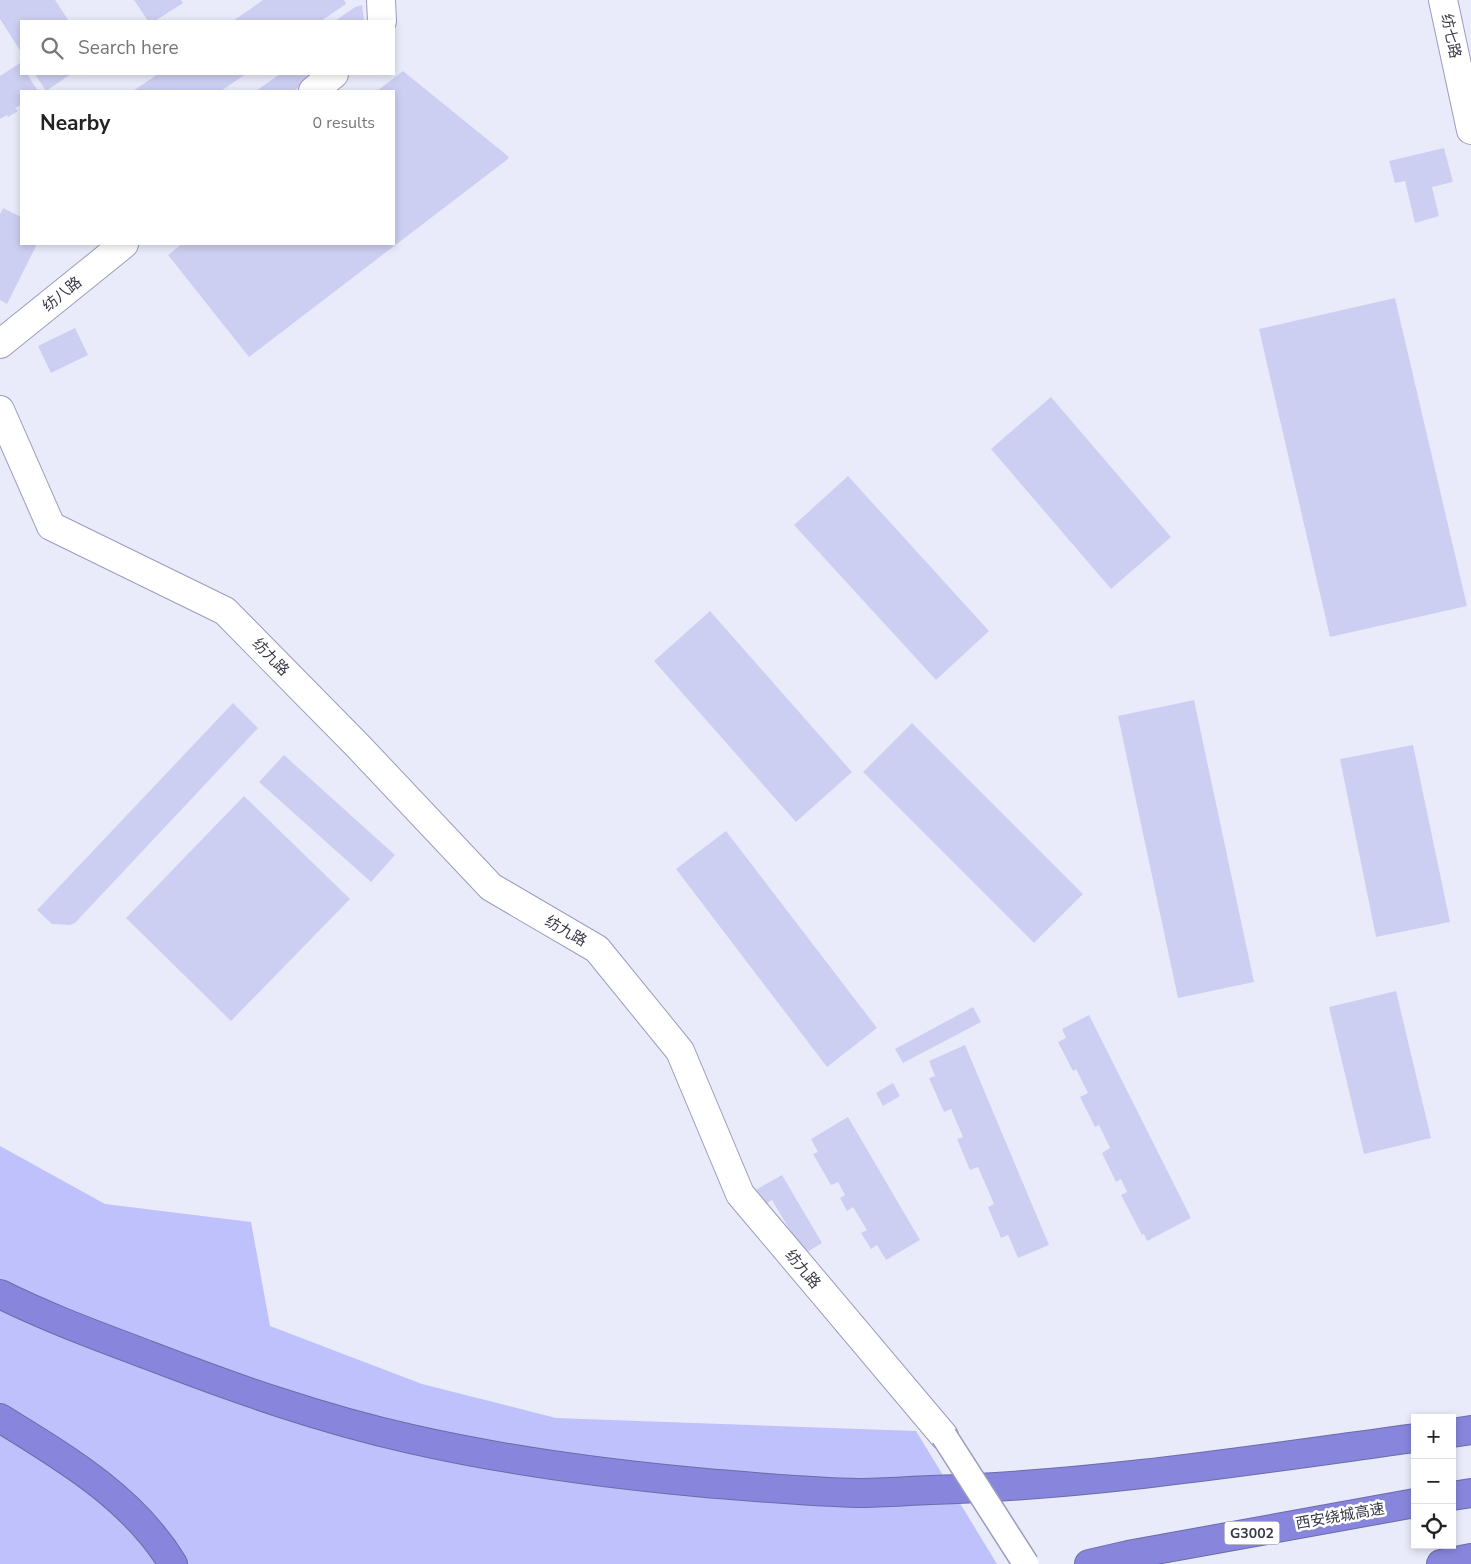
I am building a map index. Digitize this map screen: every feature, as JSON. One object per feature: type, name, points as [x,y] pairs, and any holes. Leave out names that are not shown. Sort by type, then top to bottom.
[{"type":"highway","points":[[0,1294],[74,1327],[223,1384],[336,1419],[407,1438],[485,1454],[567,1468],[666,1479],[858,1493],[1027,1486],[1142,1474],[1411,1439]]},
{"type":"highway","points":[[0,1418],[84,1472],[131,1511],[161,1544],[173,1564]]},
{"type":"highway","points":[[1456,1432],[1471,1430]]},
{"type":"highway","points":[[1456,1495],[1471,1493]]},
{"type":"highway","name":"西安绕城高速","points":[[1089,1564],[1128,1555],[1411,1504]]},
{"type":"highway","points":[[1441,1564],[1471,1558]]},
{"type":"street","points":[[381,0],[382,20]]},
{"type":"street","name":"纺七路","points":[[1443,0],[1471,130]]},
{"type":"street","points":[[314,90],[333,75]]},
{"type":"street","name":"纺八路","points":[[0,344],[123,245]]},
{"type":"street","name":"纺九路","points":[[0,410],[51,526],[225,610],[358,746],[491,887],[597,949],[680,1051],[740,1194],[944,1436],[1026,1564]]},
{"type":"shaded area","points":[[0,1146],[105,1204],[251,1222],[270,1326],[422,1384],[556,1418],[916,1431],[997,1564],[0,1564]]},
{"type":"building","points":[[0,0],[55,0],[68,20],[20,20],[20,50],[0,19]]},
{"type":"building","points":[[134,0],[181,0],[183,3],[157,20],[147,20]]},
{"type":"building","points":[[263,0],[344,0],[346,4],[322,20],[234,20]]},
{"type":"building","points":[[362,5],[364,20],[336,20],[355,7]]},
{"type":"building","points":[[20,63],[20,75],[28,75],[37,90],[20,90],[20,106],[15,108],[18,111],[0,119],[0,76]]},
{"type":"building","points":[[403,71],[509,157],[508,159],[249,357],[168,255],[181,245],[395,245],[395,90],[378,90]]},
{"type":"building","points":[[36,75],[70,75],[47,90],[45,90]]},
{"type":"building","points":[[157,75],[245,75],[222,90],[134,90]]},
{"type":"building","points":[[279,75],[317,75],[295,90],[257,90]]},
{"type":"building","points":[[1444,148],[1453,182],[1432,187],[1439,216],[1415,223],[1405,181],[1395,183],[1389,161]]},
{"type":"building","points":[[3,208],[20,216],[20,245],[36,245],[7,304],[0,300],[0,214]]},
{"type":"building","points":[[1395,298],[1467,606],[1330,637],[1259,329]]},
{"type":"building","points":[[75,328],[88,355],[51,373],[38,346]]},
{"type":"building","points":[[1051,397],[1171,537],[1111,589],[991,449]]},
{"type":"building","points":[[848,476],[989,631],[936,680],[794,525]]},
{"type":"building","points":[[710,611],[852,772],[796,822],[654,661]]},
{"type":"building","points":[[1194,700],[1254,982],[1178,998],[1118,716]]},
{"type":"building","points":[[233,703],[258,728],[75,923],[70,925],[52,924],[37,910]]},
{"type":"building","points":[[912,723],[1083,894],[1034,943],[863,772]]},
{"type":"building","points":[[1413,745],[1450,922],[1376,937],[1340,759]]},
{"type":"building","points":[[284,755],[395,855],[371,882],[259,782]]},
{"type":"building","points":[[244,796],[350,899],[231,1021],[126,918]]},
{"type":"building","points":[[726,831],[877,1028],[827,1067],[676,869]]},
{"type":"building","points":[[1396,991],[1431,1138],[1364,1154],[1329,1007]]},
{"type":"building","points":[[973,1007],[981,1022],[903,1063],[895,1049]]},
{"type":"building","points":[[1089,1015],[1191,1218],[1147,1241],[1121,1195],[1127,1192],[1121,1179],[1116,1182],[1102,1153],[1110,1148],[1099,1125],[1095,1127],[1080,1097],[1088,1093],[1076,1069],[1073,1071],[1058,1042],[1066,1038],[1062,1029]]},
{"type":"building","points":[[965,1045],[1049,1245],[1018,1258],[1008,1235],[1001,1238],[988,1207],[994,1204],[978,1167],[970,1170],[957,1139],[963,1137],[951,1109],[944,1112],[929,1078],[935,1076],[929,1061]]},
{"type":"building","points":[[893,1083],[900,1096],[883,1106],[876,1093]]},
{"type":"building","points":[[848,1117],[920,1240],[886,1260],[877,1245],[871,1249],[861,1233],[867,1230],[853,1207],[847,1211],[840,1198],[845,1195],[838,1182],[831,1185],[813,1154],[818,1152],[811,1139]]},
{"type":"building","points":[[782,1175],[822,1243],[804,1254],[772,1200],[761,1207],[752,1192]]}]
